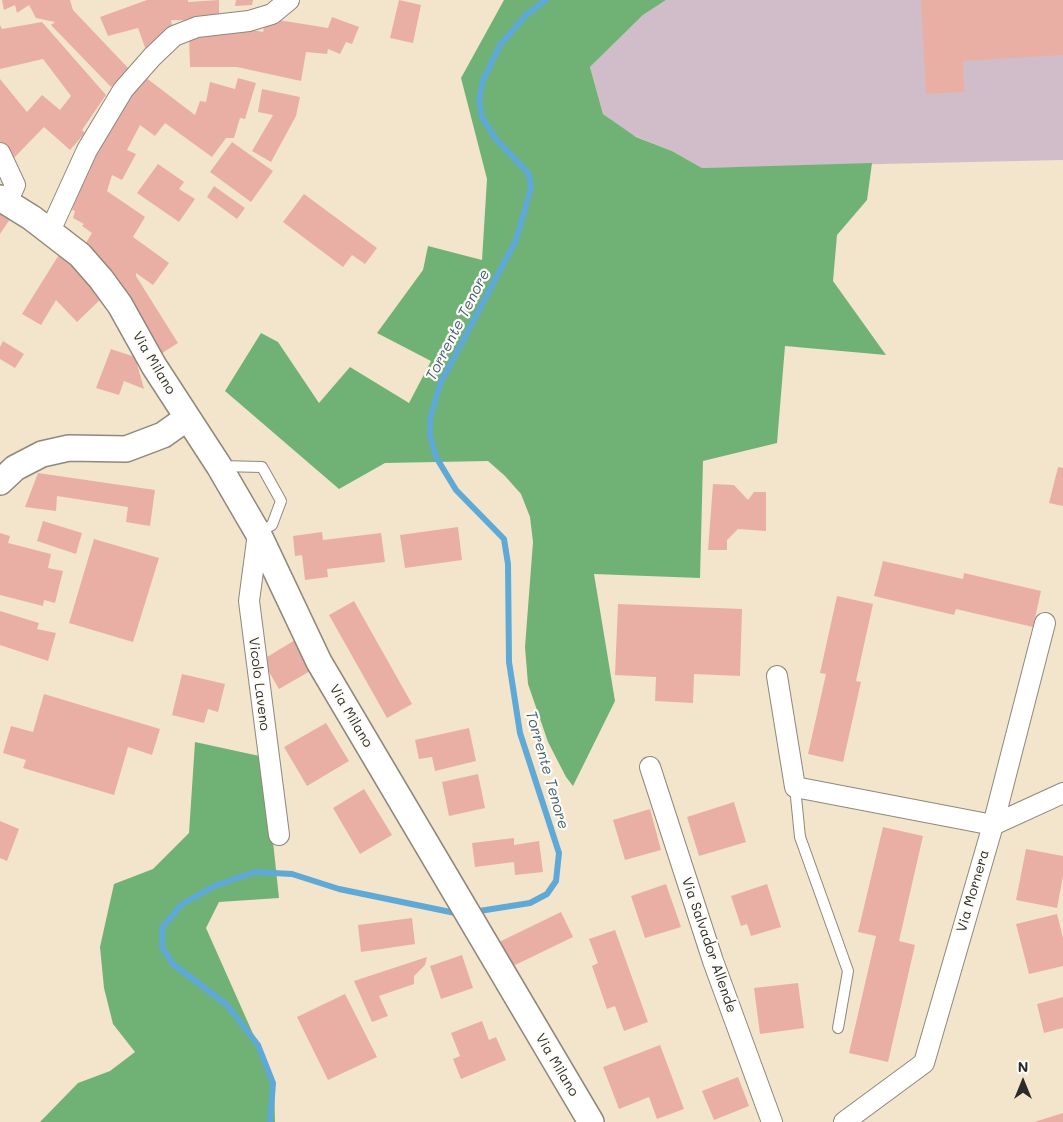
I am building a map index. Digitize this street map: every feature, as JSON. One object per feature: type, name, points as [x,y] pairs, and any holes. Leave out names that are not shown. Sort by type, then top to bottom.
[{"type":"street","points":[[50,231],[87,150],[118,97],[152,57],[174,36],[197,27],[249,21],[272,14],[288,0]]},
{"type":"street","points":[[0,153],[15,185],[3,200]]},
{"type":"street","name":"Via Milano","points":[[3,200],[50,231],[80,255],[102,279],[120,305],[258,533],[319,662],[590,1122]]},
{"type":"street","points":[[0,482],[14,468],[42,454],[69,448],[126,449],[163,435],[187,418]]},
{"type":"street","name":"Vicolo Laveno","points":[[258,533],[249,601],[279,835]]},
{"type":"street","name":"Via Mornera","points":[[844,1122],[924,1063],[993,824],[1045,623]]},
{"type":"street","points":[[777,676],[795,787],[993,824],[1063,793]]},
{"type":"street","name":"Via Salvador Allende","points":[[650,767],[713,960],[772,1122]]},
{"type":"lane","points":[[219,466],[262,467],[281,501],[272,525],[258,533]]},
{"type":"lane","points":[[795,787],[800,837],[848,971],[838,1028]]},
{"type":"shaded area","points":[[666,0],[1063,0],[1063,160],[702,168],[672,151],[632,135],[603,114],[590,67],[643,15]]},
{"type":"green space","points":[[504,0],[666,0],[643,15],[590,67],[603,114],[636,137],[672,151],[702,168],[872,163],[867,200],[837,235],[833,281],[886,355],[785,346],[777,443],[703,461],[700,578],[594,574],[615,701],[573,786],[566,777],[548,742],[528,684],[525,647],[533,542],[530,517],[521,494],[488,461],[385,463],[339,489],[225,391],[261,333],[278,342],[319,403],[350,367],[409,403],[431,361],[377,333],[423,270],[428,246],[482,260],[487,179],[461,78]]},
{"type":"green space","points":[[195,742],[264,757],[279,898],[219,902],[206,928],[274,1081],[275,1122],[40,1122],[78,1083],[110,1071],[135,1052],[113,1024],[104,988],[100,947],[114,884],[153,869],[189,833]]},
{"type":"building","points":[[2,0],[70,0],[73,10],[130,70],[111,87],[51,25],[55,22],[36,18],[29,5],[17,13],[15,5],[4,10]]},
{"type":"building","points":[[147,0],[188,0],[188,2],[219,0],[219,14],[216,19],[202,21],[171,20],[172,26],[147,53],[138,28],[108,36],[100,17]]},
{"type":"building","points":[[236,0],[253,0],[252,5],[235,6]]},
{"type":"building","points":[[399,0],[421,5],[413,43],[390,38]]},
{"type":"building","points":[[921,0],[1063,0],[1063,55],[963,61],[964,92],[926,94]]},
{"type":"building","points":[[332,17],[359,27],[352,44],[346,42],[340,54],[328,49],[327,54],[306,52],[301,81],[237,67],[190,67],[189,37],[242,28],[263,32],[266,18],[328,28]]},
{"type":"building","points":[[42,22],[106,95],[82,130],[85,133],[70,150],[44,127],[11,161],[0,141],[0,79],[27,112],[42,95],[60,110],[71,96],[43,59],[0,69],[0,25],[2,29]]},
{"type":"building","points":[[145,77],[195,115],[200,101],[206,102],[210,82],[235,89],[238,78],[256,83],[245,119],[240,118],[234,138],[226,138],[212,157],[165,123],[155,136],[140,125],[127,150],[136,154],[122,180],[112,175],[107,191],[145,217],[133,237],[169,263],[153,285],[136,273],[136,276],[178,343],[159,355],[84,246],[92,233],[82,226],[84,224],[73,218],[75,211],[72,210],[87,168],[129,95]]},
{"type":"building","points":[[262,89],[300,97],[296,116],[271,162],[252,151],[273,115],[258,112]]},
{"type":"building","points":[[232,142],[273,171],[251,202],[210,172]]},
{"type":"building","points":[[158,164],[184,182],[179,189],[195,199],[179,222],[137,193]]},
{"type":"building","points":[[214,186],[245,208],[237,219],[207,197]]},
{"type":"building","points":[[304,194],[377,248],[365,264],[352,255],[343,267],[283,222]]},
{"type":"building","points":[[0,212],[10,219],[0,234]]},
{"type":"building","points":[[60,253],[103,297],[77,322],[56,300],[41,325],[22,314]]},
{"type":"building","points":[[3,341],[24,354],[15,368],[0,359],[0,347]]},
{"type":"building","points":[[111,349],[135,357],[144,389],[124,381],[119,395],[96,388]]},
{"type":"building","points":[[1058,467],[1063,468],[1063,506],[1049,503]]},
{"type":"building","points":[[38,473],[155,490],[150,526],[126,522],[128,507],[57,496],[56,511],[25,507]]},
{"type":"building","points":[[713,484],[734,485],[748,500],[754,492],[766,492],[766,531],[738,529],[727,540],[727,550],[708,550]]},
{"type":"building","points":[[43,521],[82,533],[76,554],[37,541]]},
{"type":"building","points":[[458,527],[462,560],[405,568],[400,535]]},
{"type":"building","points":[[322,532],[323,540],[381,533],[385,562],[327,569],[328,577],[305,580],[302,555],[295,556],[293,536]]},
{"type":"building","points":[[0,533],[10,536],[8,543],[51,554],[48,568],[63,571],[55,603],[44,600],[43,606],[0,595]]},
{"type":"building","points":[[94,539],[159,558],[133,642],[69,623]]},
{"type":"building","points":[[883,561],[963,579],[964,573],[1041,591],[1033,627],[956,609],[954,615],[874,596]]},
{"type":"building","points":[[837,596],[873,604],[856,681],[861,682],[843,762],[808,754],[826,674],[820,673]]},
{"type":"building","points":[[354,601],[412,704],[387,718],[329,615]]},
{"type":"building","points":[[618,604],[742,609],[740,676],[694,674],[693,703],[655,701],[656,677],[615,675]]},
{"type":"building","points":[[0,611],[39,623],[37,629],[56,633],[48,661],[0,645]]},
{"type":"building","points":[[295,640],[312,670],[279,689],[262,660]]},
{"type":"building","points":[[182,674],[225,684],[218,712],[208,709],[204,723],[172,715]]},
{"type":"building","points":[[44,694],[160,729],[152,755],[128,747],[114,795],[23,768],[26,760],[3,753],[11,726],[33,732]]},
{"type":"building","points":[[326,723],[349,761],[307,786],[284,747]]},
{"type":"building","points":[[469,728],[476,761],[435,771],[432,757],[419,759],[415,740]]},
{"type":"building","points":[[478,774],[485,808],[449,816],[442,782]]},
{"type":"building","points":[[364,789],[392,835],[360,854],[333,808]]},
{"type":"building","points":[[734,802],[746,842],[699,856],[687,817]]},
{"type":"building","points":[[650,809],[661,850],[625,860],[613,820]]},
{"type":"building","points":[[0,821],[19,829],[7,861],[0,858]]},
{"type":"building","points":[[883,827],[923,836],[899,941],[915,945],[888,1062],[849,1053],[876,936],[858,932]]},
{"type":"building","points":[[514,838],[514,845],[539,841],[543,872],[515,875],[514,862],[475,867],[472,843]]},
{"type":"building","points":[[1026,849],[1063,856],[1063,876],[1057,908],[1016,900]]},
{"type":"building","points":[[666,884],[681,927],[645,938],[631,896]]},
{"type":"building","points":[[767,884],[781,927],[751,936],[747,924],[741,926],[731,896]]},
{"type":"building","points":[[561,912],[573,937],[509,968],[497,943]]},
{"type":"building","points":[[1057,914],[1063,938],[1063,966],[1029,974],[1016,924]]},
{"type":"building","points":[[412,918],[415,944],[361,952],[358,925]]},
{"type":"building","points":[[615,930],[648,1022],[624,1031],[615,1006],[607,1009],[592,966],[598,963],[589,939]]},
{"type":"building","points":[[462,955],[473,988],[441,999],[430,966]]},
{"type":"building","points":[[427,957],[425,965],[414,976],[414,984],[379,996],[388,1016],[372,1022],[354,981]]},
{"type":"building","points":[[798,983],[804,1028],[760,1034],[754,988]]},
{"type":"building","points":[[345,994],[377,1057],[328,1080],[297,1017]]},
{"type":"building","points":[[1063,997],[1063,1028],[1044,1033],[1037,1004]]},
{"type":"building","points":[[482,1021],[489,1040],[496,1037],[506,1060],[461,1079],[453,1059],[460,1056],[451,1033]]},
{"type":"building","points":[[660,1045],[684,1109],[657,1119],[649,1097],[619,1109],[603,1067]]},
{"type":"building","points":[[738,1077],[749,1106],[714,1120],[702,1091]]},
{"type":"building","points":[[1063,1113],[1063,1122],[1034,1122]]},
{"type":"waterway","name":"Torrente Tenore","points":[[473,912],[530,903],[547,894],[556,881],[559,853],[520,733],[509,662],[508,564],[504,539],[456,490],[436,457],[430,435],[430,419],[440,384],[516,240],[531,188],[529,174],[495,138],[482,117],[479,100],[483,80],[500,45],[526,15],[546,0]]},
{"type":"waterway","name":"Torrente Tenore","points":[[270,1122],[273,1083],[258,1045],[227,1005],[173,964],[162,947],[162,928],[181,905],[214,886],[255,872],[292,874],[339,889],[460,914]]}]
